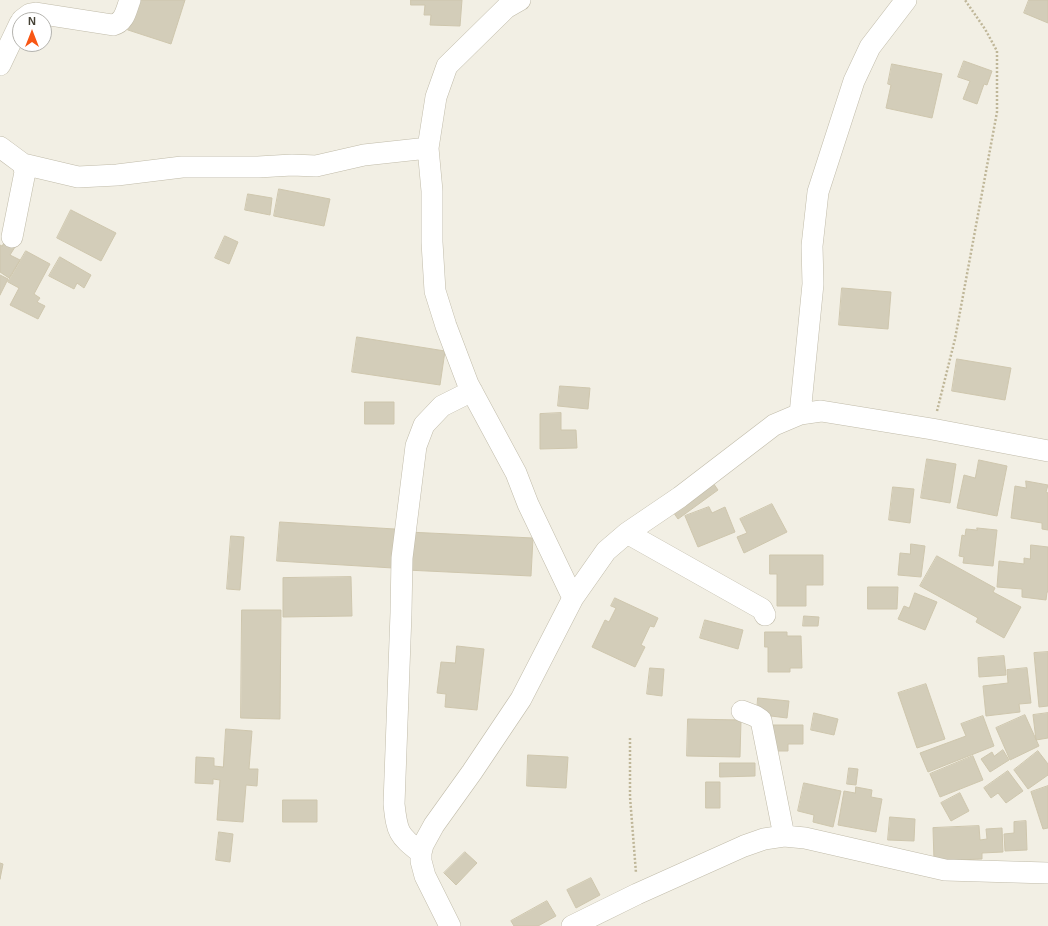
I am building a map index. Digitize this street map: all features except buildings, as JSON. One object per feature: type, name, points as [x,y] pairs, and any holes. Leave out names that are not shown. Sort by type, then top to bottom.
[{"type":"street","points":[[22,12],[23,0]]},
{"type":"street","points":[[52,15],[113,25],[123,20],[130,0]]},
{"type":"street","points":[[520,0],[506,8],[447,66],[436,97],[428,148],[432,191],[432,242],[435,291],[446,326],[472,391],[516,473],[528,504],[573,598]]},
{"type":"street","points":[[800,414],[813,284],[812,246],[818,192],[854,81],[870,47],[906,0]]},
{"type":"street","points":[[0,65],[12,40]]},
{"type":"street","points":[[0,147],[17,158],[23,164],[25,172],[12,237]]},
{"type":"street","points":[[23,164],[78,177],[117,175],[182,167],[316,166],[364,155],[428,148]]},
{"type":"street","points":[[420,853],[404,840],[396,825],[394,804],[402,558],[416,446],[424,425],[442,406],[472,391]]},
{"type":"street","points":[[450,926],[425,876],[420,853],[423,845],[434,825],[521,699],[573,598],[606,551],[627,533],[680,497],[774,425],[800,414],[821,411],[932,429],[1048,451]]},
{"type":"street","points":[[627,533],[762,609],[765,615]]},
{"type":"street","points":[[742,711],[761,720],[784,836]]},
{"type":"street","points":[[572,926],[637,894],[744,846],[764,839],[784,836],[805,838],[945,870],[1048,873]]},
{"type":"path","points":[[932,429],[956,339],[997,112],[997,51],[985,29],[965,0]]},
{"type":"path","points":[[630,738],[630,797],[637,894]]}]
